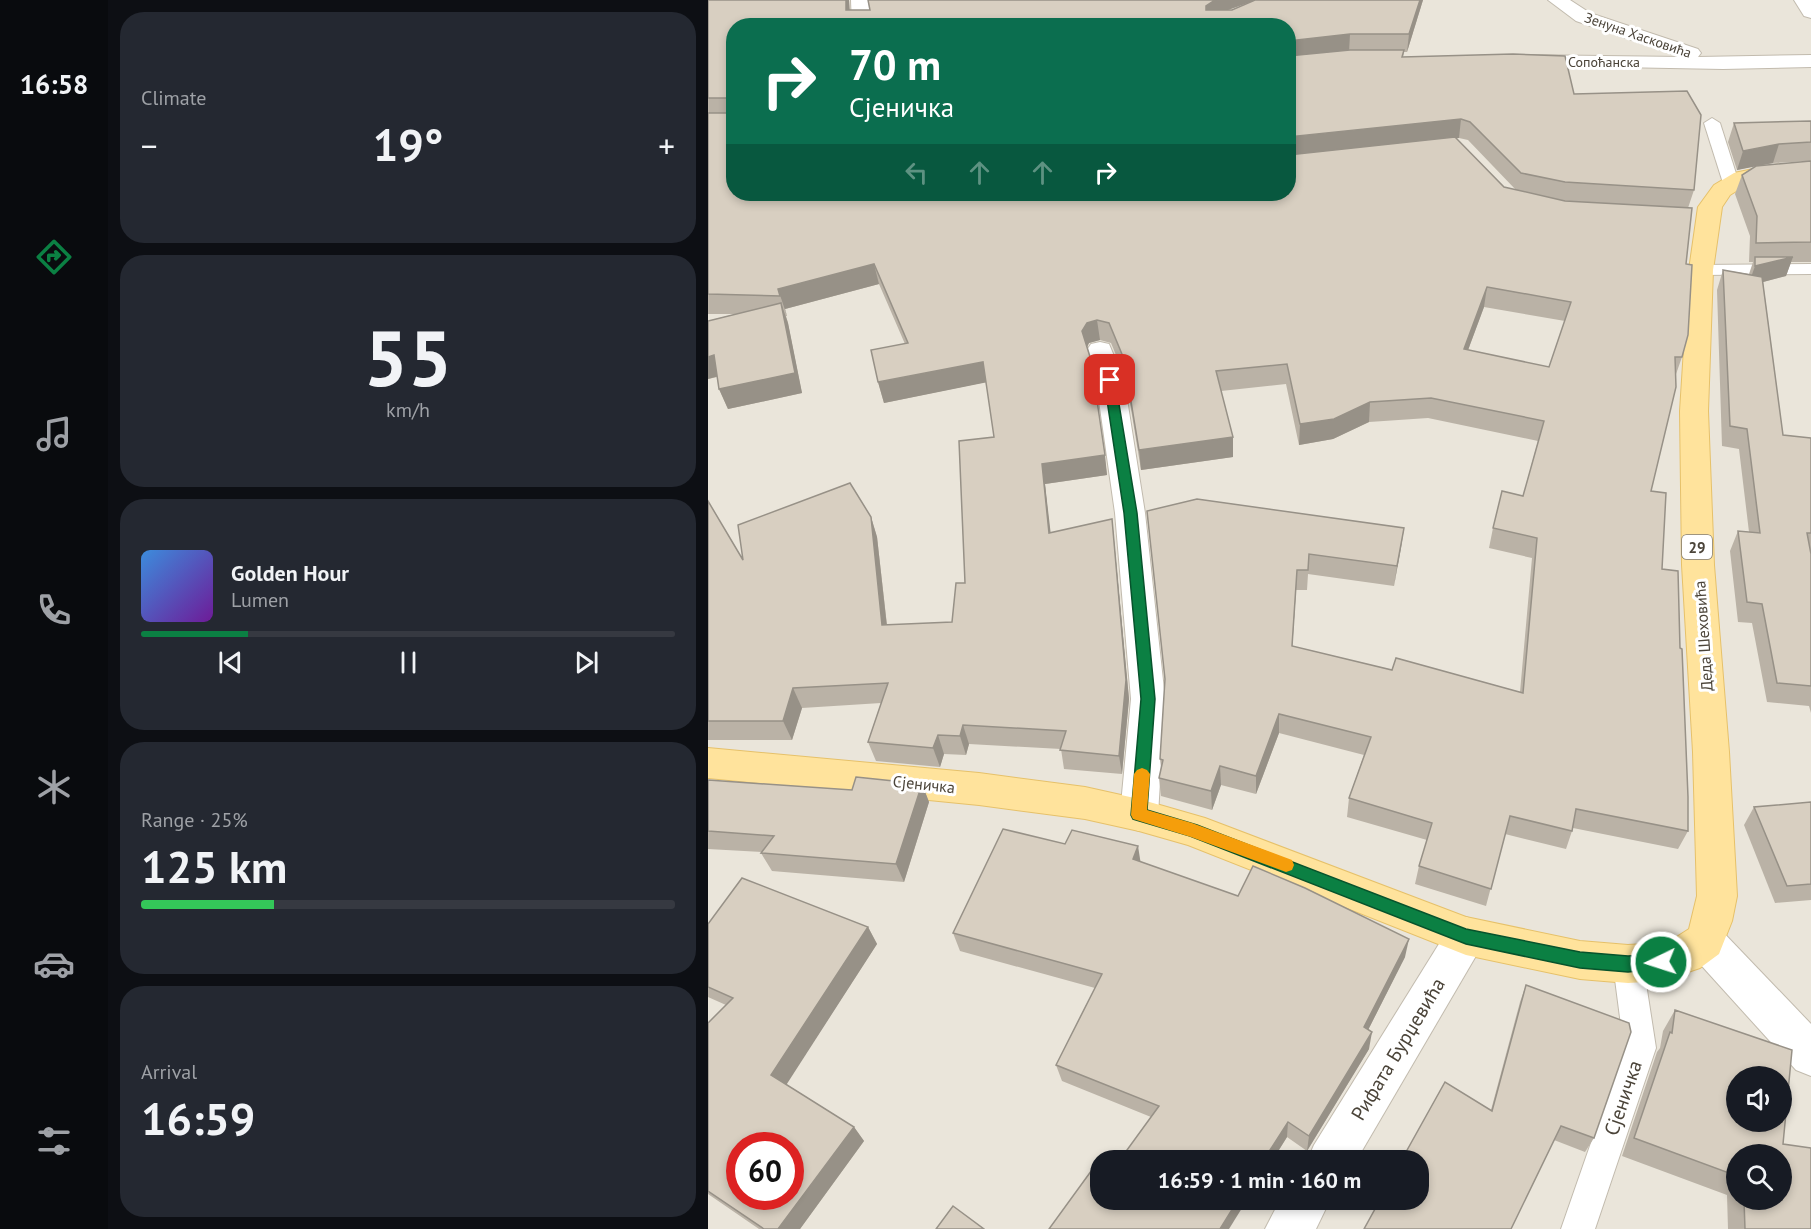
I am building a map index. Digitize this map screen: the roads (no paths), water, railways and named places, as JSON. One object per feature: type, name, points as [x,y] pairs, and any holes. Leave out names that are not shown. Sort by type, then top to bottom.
[{"type":"main road","points":[[1743,179],[1811,170]]},
{"type":"main road","name":"Деда Шеховића","points":[[1705,941],[1717,896],[1695,488],[1695,353],[1701,270],[1697,219],[1710,207],[1716,196],[1743,179]]},
{"type":"main road","name":"Сјеничка","points":[[708,763],[1037,796],[1139,815],[1192,830],[1265,857],[1466,936],[1580,960],[1628,964],[1661,962],[1686,954],[1705,941]]},
{"type":"street","points":[[860,0],[861,18]]},
{"type":"street","name":"Зенуна Хасковића","points":[[1557,0],[1582,17],[1723,63]]},
{"type":"street","points":[[1803,0],[1811,12]]},
{"type":"street","name":"Сопоћанска","points":[[1497,61],[1723,63],[1811,61]]},
{"type":"street","points":[[1100,350],[1110,380],[1130,513],[1148,699],[1139,815]]},
{"type":"street","name":"Рифата Бурџевића","points":[[1337,1150],[1466,936]]},
{"type":"street","points":[[1705,941],[1811,1056]]},
{"type":"street","points":[[1289,1229],[1301,1210]]},
{"type":"lane","points":[[1712,123],[1743,179]]},
{"type":"lane","points":[[1701,270],[1811,269]]},
{"type":"lane","name":"Сјеничка","points":[[1578,1229],[1640,1048],[1628,964]]}]
